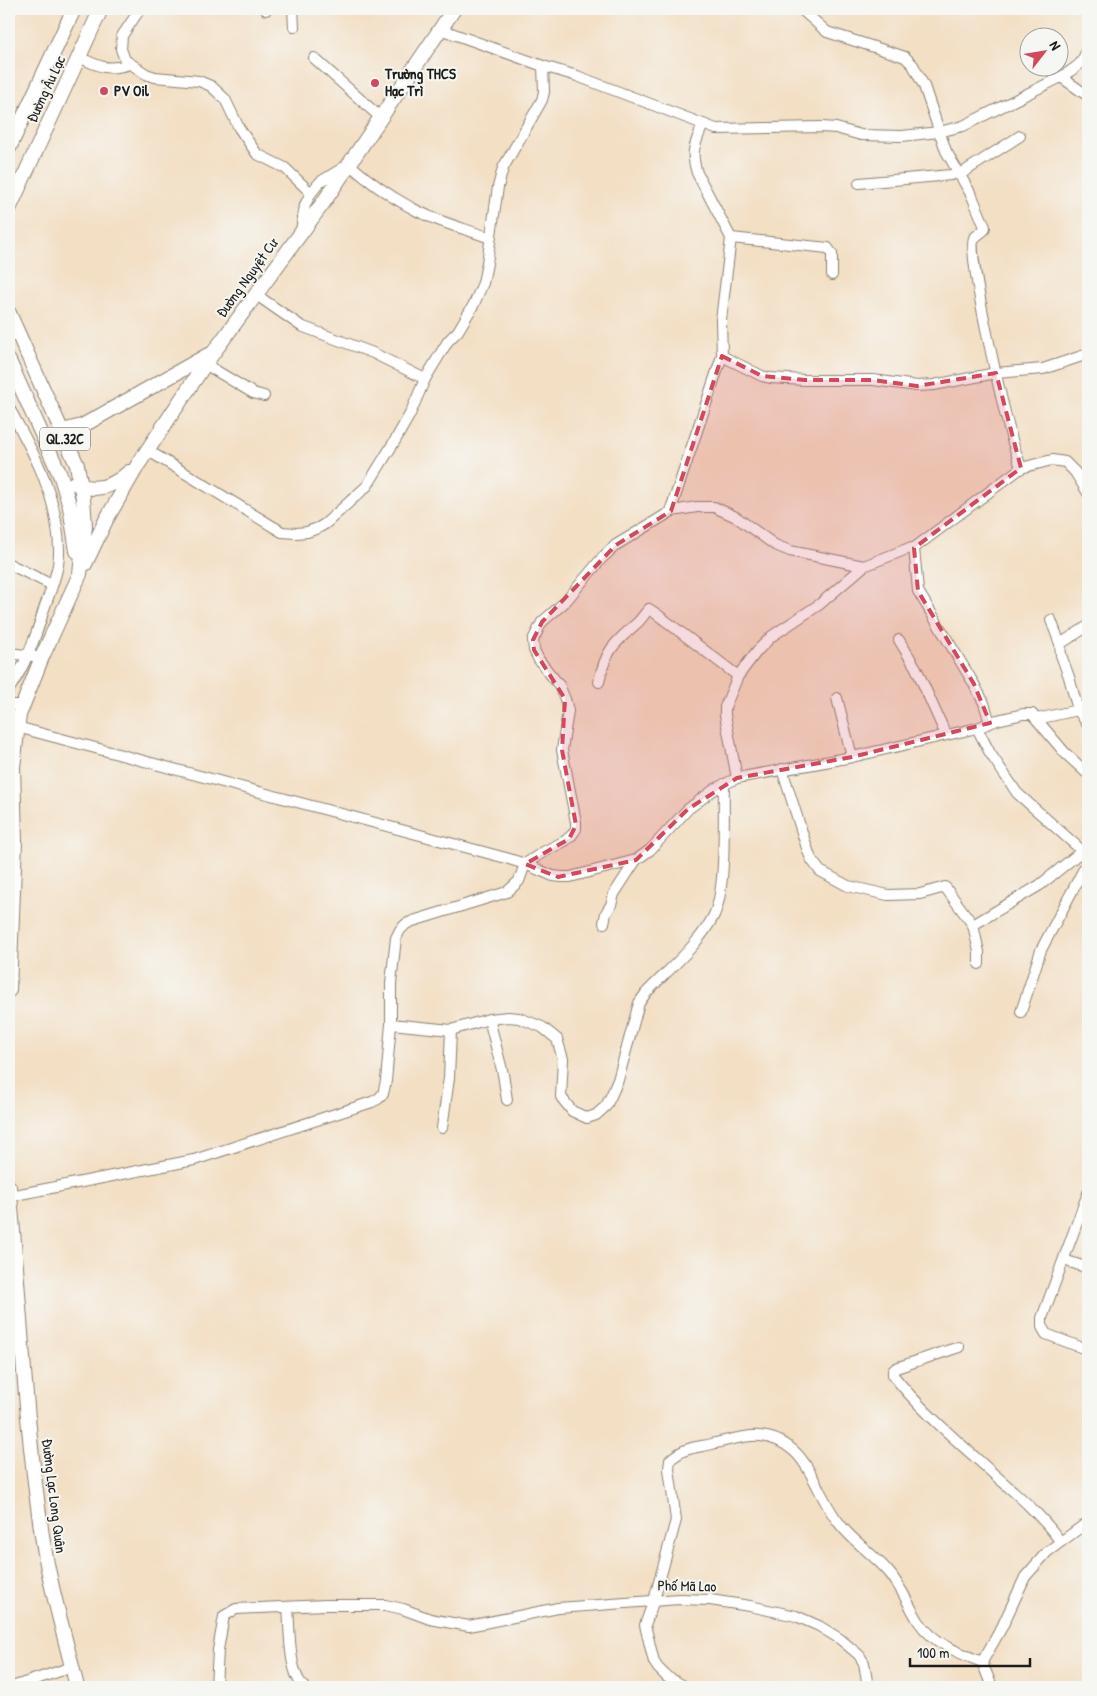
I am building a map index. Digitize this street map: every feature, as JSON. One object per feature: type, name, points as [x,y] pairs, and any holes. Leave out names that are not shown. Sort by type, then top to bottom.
[{"type":"highway","name":"Đường Âu Lạc","points":[[9,148],[74,9]]},
{"type":"highway","name":"Đường Âu Lạc","points":[[9,210],[101,9]]},
{"type":"highway","name":"Đường Nguyệt Cư","points":[[80,574],[106,520],[138,462],[202,362],[215,350],[301,232],[454,9]]},
{"type":"highway","name":"QL.32C","points":[[9,313],[77,465],[82,486],[85,526],[80,574],[35,656],[16,705],[18,727],[13,768],[15,841],[9,990]]},
{"type":"highway","name":"QL.32C","points":[[9,361],[61,476],[70,507],[80,574]]},
{"type":"highway","points":[[62,431],[82,426],[202,362]]},
{"type":"highway","points":[[54,460],[64,476],[82,486],[97,488],[111,485],[123,478],[138,462]]},
{"type":"highway","name":"Đường Lạc Long Quân","points":[[9,1191],[12,1271],[40,1521],[53,1590],[77,1687]]},
{"type":"street","points":[[140,9],[122,36],[122,54],[130,64],[155,77],[199,81],[211,86],[225,99],[239,128],[257,154],[285,168],[311,193]]},
{"type":"street","points":[[293,9],[294,27]]},
{"type":"street","points":[[802,9],[827,32],[896,54],[909,60],[918,72],[946,151],[985,227],[974,238],[972,250],[996,373],[1011,437],[1021,468]]},
{"type":"street","points":[[440,29],[543,66],[577,76],[716,129],[836,128],[861,136],[902,136],[939,132],[963,126],[1058,78]]},
{"type":"street","points":[[1070,71],[1084,60],[1088,46]]},
{"type":"street","points":[[79,57],[105,68],[115,68],[130,64]]},
{"type":"street","points":[[314,58],[381,118]]},
{"type":"street","points":[[147,450],[278,530],[290,533],[312,531],[325,524],[367,486],[410,414],[425,379],[448,341],[458,331],[474,304],[483,283],[498,187],[503,168],[542,100],[544,92],[543,66]]},
{"type":"street","points":[[1061,78],[1088,96]]},
{"type":"street","points":[[672,511],[672,506],[722,356],[721,320],[731,238],[694,164],[693,150],[703,124]]},
{"type":"street","points":[[859,183],[959,174],[1020,136]]},
{"type":"street","points":[[301,232],[306,206],[311,193],[320,182],[349,164],[363,177],[410,208],[490,238]]},
{"type":"street","points":[[731,238],[828,248],[832,254],[832,276]]},
{"type":"street","points":[[255,294],[300,326],[373,353],[425,379]]},
{"type":"street","points":[[722,356],[762,376],[805,380],[873,380],[917,386],[934,385],[996,373],[1044,369],[1088,354]]},
{"type":"street","points":[[202,362],[253,393],[264,396]]},
{"type":"street","points":[[9,408],[40,468],[55,511],[59,556],[35,656],[9,689]]},
{"type":"street","points":[[9,425],[20,427]]},
{"type":"street","points":[[737,778],[725,715],[727,700],[738,676],[763,643],[820,604],[864,566],[914,548],[1021,468],[1052,460],[1065,462],[1075,472],[1088,493]]},
{"type":"street","points":[[9,1191],[194,1160],[372,1102],[383,1094],[386,1081],[391,1024],[391,983],[396,938],[400,930],[406,924],[413,921],[507,892],[519,881],[526,864],[569,839],[572,835],[576,825],[562,750],[568,711],[559,685],[539,660],[534,650],[533,640],[542,622],[565,602],[616,544],[672,511],[697,507],[714,507],[736,517],[775,545],[790,551],[864,566]]},
{"type":"street","points":[[914,548],[918,591],[974,684],[984,703],[990,723]]},
{"type":"street","points":[[9,564],[52,585]]},
{"type":"street","points":[[599,682],[603,664],[613,645],[649,609],[738,676]]},
{"type":"street","points":[[1051,620],[1060,644],[1061,655],[1078,710],[1088,725]]},
{"type":"street","points":[[1060,644],[1088,626]]},
{"type":"street","points":[[899,640],[916,668],[946,735]]},
{"type":"street","points":[[9,654],[35,656]]},
{"type":"street","points":[[837,698],[852,757]]},
{"type":"street","points":[[1037,719],[1078,710],[1088,705]]},
{"type":"street","points":[[18,727],[526,864],[554,876],[570,877],[636,860],[650,850],[688,809],[724,784],[737,778],[852,757],[1028,714],[1032,714],[1065,753],[1088,774]]},
{"type":"street","points":[[973,925],[1040,885],[1085,854],[1017,792],[990,753],[977,728]]},
{"type":"street","points":[[782,770],[811,859],[820,872],[848,886],[888,895],[920,894],[945,887],[973,925],[980,964]]},
{"type":"street","points":[[391,1024],[451,1030],[489,1019],[519,1018],[548,1030],[557,1039],[563,1059],[561,1097],[565,1104],[580,1116],[586,1118],[596,1115],[606,1106],[618,1080],[639,1003],[714,916],[719,900],[722,869],[724,784]]},
{"type":"street","points":[[604,923],[614,894],[636,860]]},
{"type":"street","points":[[1020,1012],[1041,950],[1088,861]]},
{"type":"street","points":[[489,1019],[503,1074],[506,1100]]},
{"type":"street","points":[[442,1128],[449,1078],[451,1030]]},
{"type":"street","points":[[1088,1193],[1042,1318],[1042,1327],[1046,1334],[1088,1350]]},
{"type":"street","points":[[1064,1260],[1088,1268]]},
{"type":"street","points":[[959,1347],[896,1368],[893,1370],[893,1375],[926,1410],[1027,1504],[1060,1541]]},
{"type":"street","points":[[686,1687],[667,1677],[654,1662],[645,1625],[654,1600],[676,1520],[669,1470],[670,1460],[688,1448],[746,1435],[766,1436],[781,1442],[795,1452],[839,1524],[852,1539],[894,1578],[920,1623],[928,1633],[956,1652],[982,1662],[992,1687]]},
{"type":"street","points":[[982,1662],[1002,1627],[1025,1577],[1047,1552],[1088,1522]]},
{"type":"street","name":"Phố Mã Lao","points":[[288,1607],[386,1605],[430,1619],[470,1626],[558,1608],[654,1600],[710,1600],[796,1616],[819,1626],[854,1649],[864,1663],[868,1687]]},
{"type":"street","points":[[216,1687],[218,1650],[224,1616],[236,1609],[288,1607],[294,1669],[298,1681],[304,1687]]},
{"type":"street","points":[[12,1687],[72,1666]]},
{"type":"highlighted area","points":[[722,356],[762,376],[805,380],[873,380],[917,386],[996,373],[1021,468],[914,548],[918,591],[974,684],[990,723],[852,757],[737,778],[688,809],[636,860],[558,877],[525,864],[569,839],[576,825],[562,750],[565,699],[534,650],[533,640],[542,622],[616,545],[671,511]]},
{"type":"place","name":"Trường THCS Hạc Trì","points":[[375,83]]},
{"type":"place","name":"PV Oil","points":[[104,91]]}]
